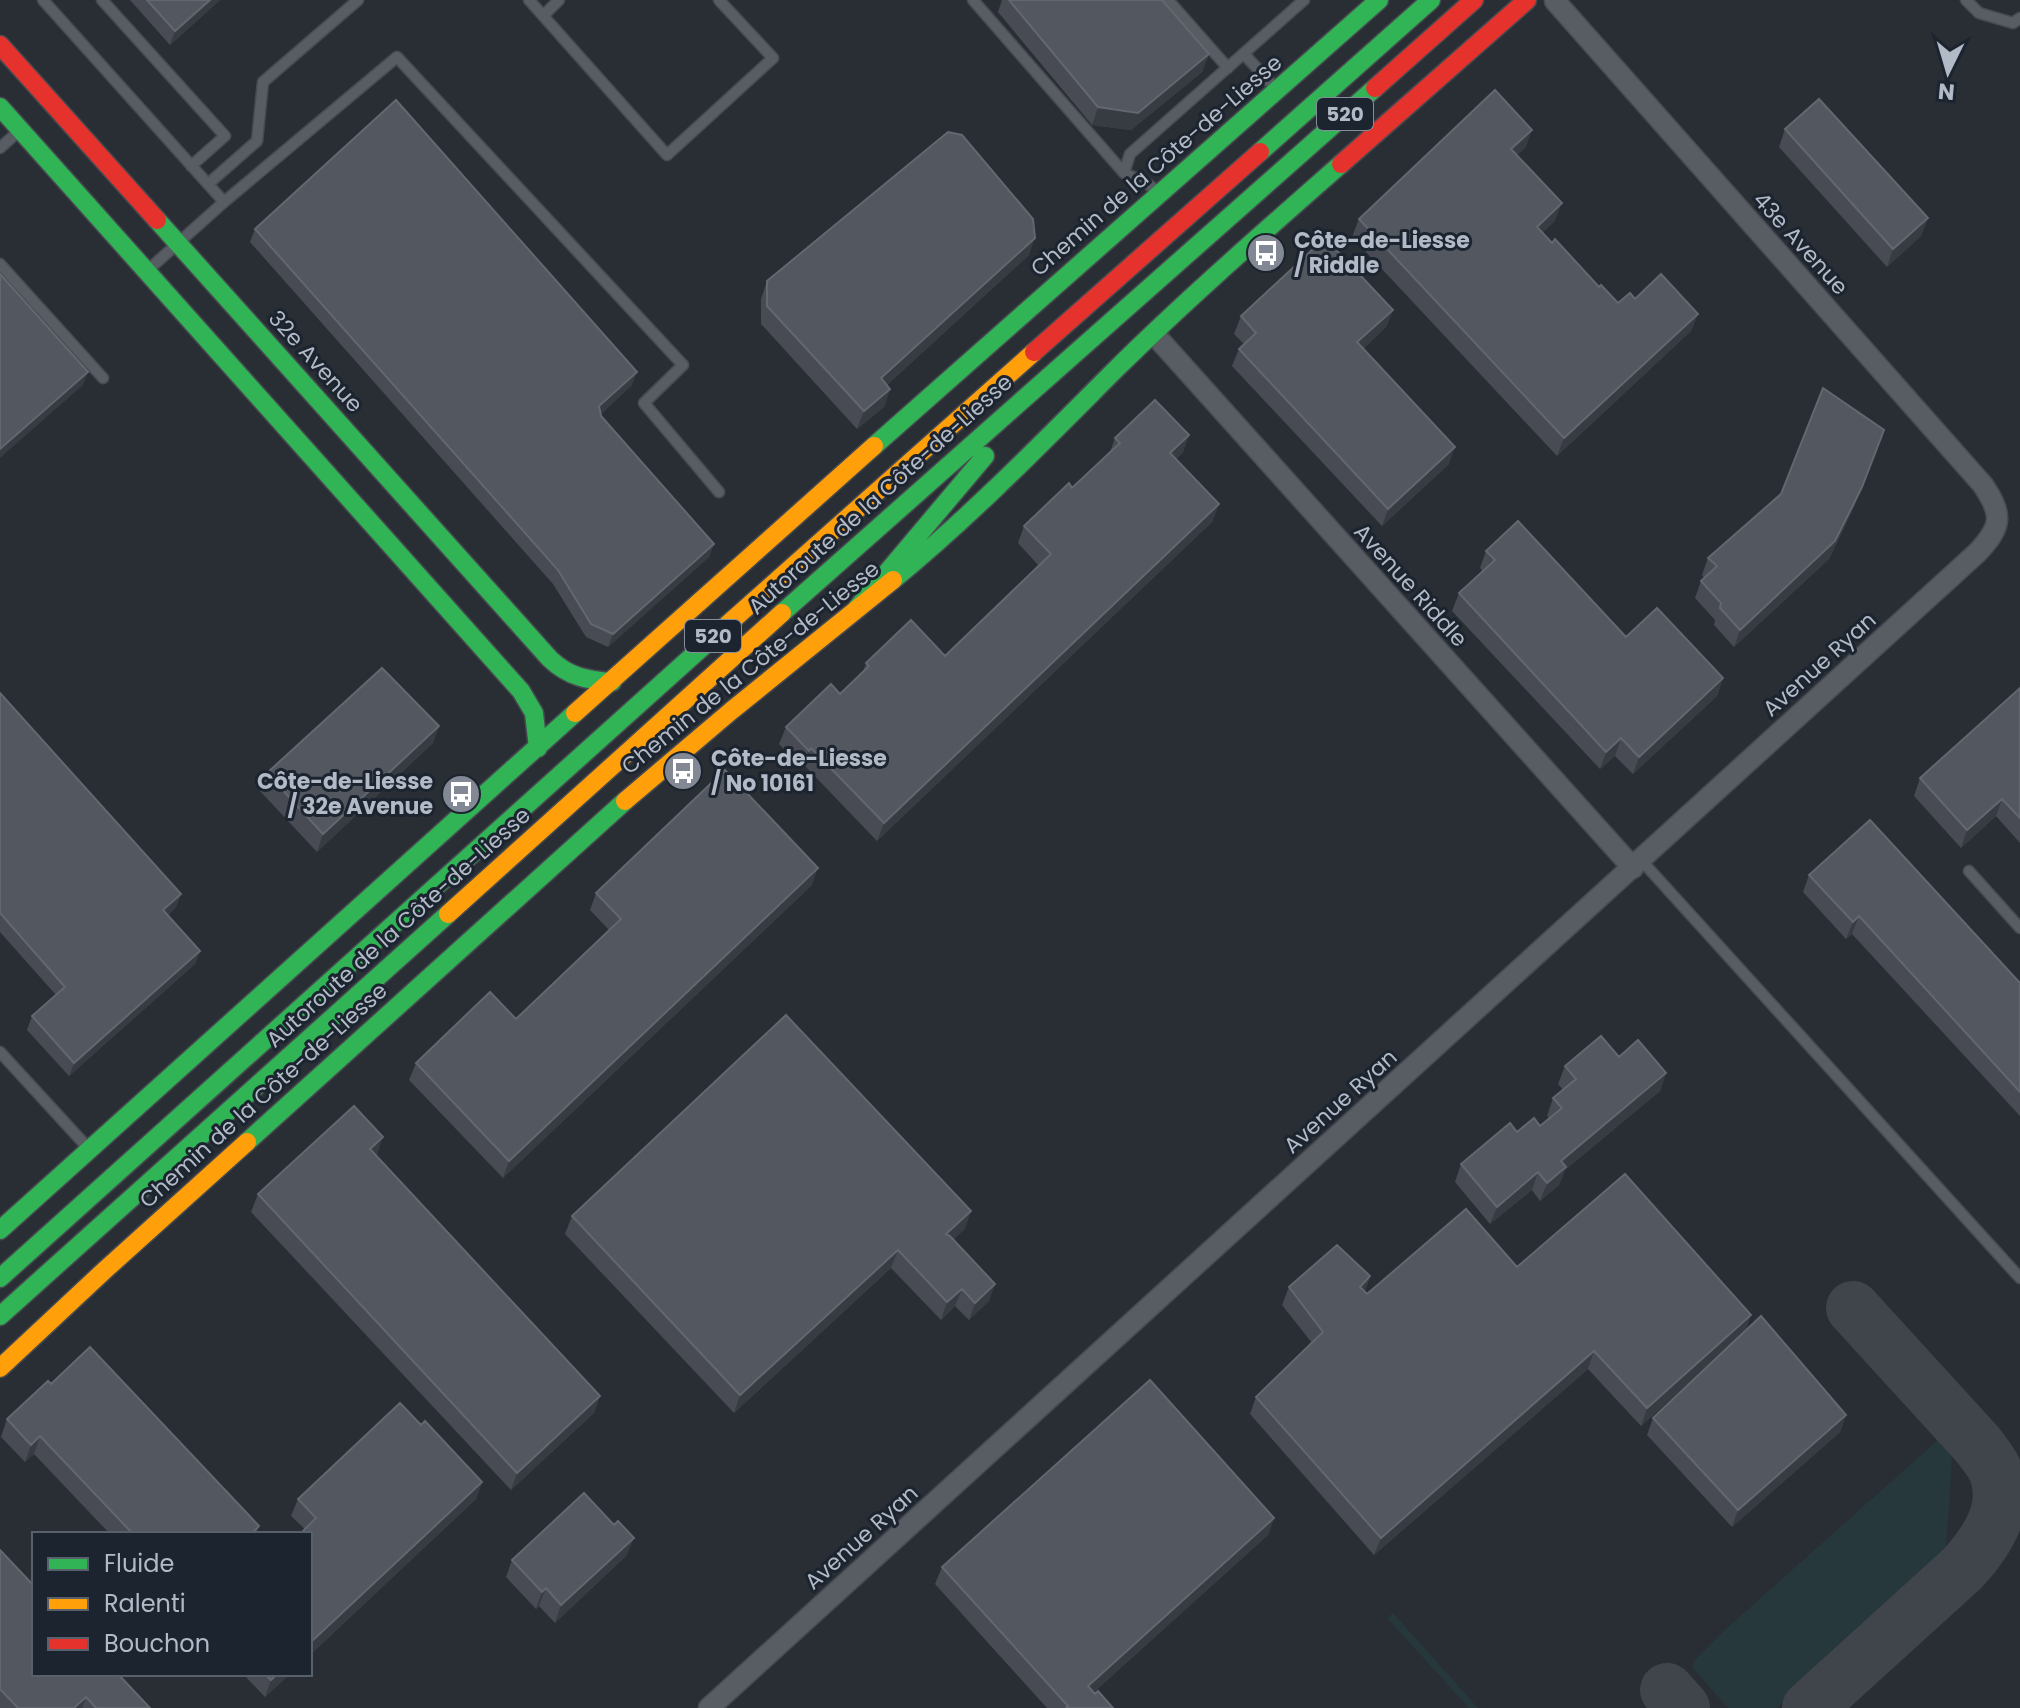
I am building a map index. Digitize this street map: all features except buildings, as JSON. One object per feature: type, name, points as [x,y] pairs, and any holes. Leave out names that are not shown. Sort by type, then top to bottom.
[{"type":"main road","name":"Chemin de la Côte-de-Liesse","points":[[0,1230],[725,579],[1379,0]]},
{"type":"main road","name":"Autoroute de la Côte-de-Liesse","points":[[0,1278],[769,586],[1431,0]]},
{"type":"main road","name":"Autoroute de la Côte-de-Liesse","points":[[0,1316],[855,548],[1474,0]]},
{"type":"main road","name":"Chemin de la Côte-de-Liesse","points":[[0,1368],[621,805],[975,509],[1154,334],[1263,233],[1527,0]]},
{"type":"main road","name":"32e Avenue","points":[[0,45],[178,243],[189,287],[521,691],[534,713],[538,748]]},
{"type":"main road","name":"32e Avenue","points":[[0,107],[146,271],[189,287],[555,664],[578,678],[612,682]]},
{"type":"main road","points":[[857,608],[1058,369]]},
{"type":"street","name":"43e Avenue","points":[[1555,1],[1977,477],[1992,498],[1997,524]]},
{"type":"street","name":"Avenue Riddle","points":[[1154,334],[1637,864]]},
{"type":"street","name":"Avenue Ryan","points":[[709,1708],[1978,552],[1995,532],[1997,524]]},
{"type":"lane","points":[[43,0],[224,202]]},
{"type":"lane","points":[[102,0],[225,136],[191,166]]},
{"type":"lane","points":[[208,184],[257,141],[263,82],[358,0]]},
{"type":"lane","points":[[529,0],[667,155],[773,58],[719,0]]},
{"type":"lane","points":[[543,16],[559,0]]},
{"type":"lane","points":[[973,0],[1124,173],[1146,183],[1160,194]]},
{"type":"lane","points":[[1168,0],[1228,68]]},
{"type":"lane","points":[[1124,173],[1130,154],[1304,0]]},
{"type":"lane","points":[[1966,0],[1979,13],[2013,23],[2020,18]]},
{"type":"lane","points":[[1244,54],[1277,90]]},
{"type":"lane","points":[[146,271],[397,57],[683,365],[644,403],[719,492]]},
{"type":"lane","points":[[0,148],[20,130]]},
{"type":"lane","points":[[0,264],[103,378]]},
{"type":"lane","points":[[1637,864],[2020,1278]]},
{"type":"lane","points":[[1969,871],[2020,928]]},
{"type":"lane","points":[[0,1052],[90,1150]]},
{"type":"shaded area","points":[[1938,1440],[1952,1459],[1946,1547],[1939,1554],[1939,1560],[1847,1642],[1840,1644],[1834,1655],[1807,1676],[1807,1680],[1777,1708],[1728,1708],[1693,1668],[1693,1662]]},
{"type":"shaded area","points":[[1393,1613],[1478,1708],[1469,1708],[1387,1618]]},
{"type":"taxiway","points":[[1809,1708],[1962,1569],[1988,1534],[2000,1494],[1993,1466],[1978,1445],[1853,1308]]},
{"type":"taxiway","points":[[1667,1690],[1683,1708]]},
{"type":"traffic: fast","points":[[874,446],[1379,0]]},
{"type":"traffic: fast","points":[[1260,152],[1431,0]]},
{"type":"traffic: fast","points":[[782,613],[1375,88]]},
{"type":"traffic: fast","points":[[0,107],[521,691],[534,713],[538,748]]},
{"type":"traffic: fast","points":[[893,580],[979,504],[1170,317],[1341,164]]},
{"type":"traffic: fast","points":[[157,220],[550,659],[564,670],[579,676],[612,682]]},
{"type":"traffic: fast","points":[[857,608],[985,456]]},
{"type":"traffic: fast","points":[[0,1278],[728,624]]},
{"type":"traffic: fast","points":[[0,1230],[575,713]]},
{"type":"traffic: fast","points":[[247,1142],[625,801]]},
{"type":"traffic: fast","points":[[0,1316],[448,914]]},
{"type":"traffic: slow","points":[[728,624],[1034,352]]},
{"type":"traffic: slow","points":[[575,713],[874,446]]},
{"type":"traffic: slow","points":[[625,801],[893,580]]},
{"type":"traffic: slow","points":[[448,914],[782,613]]},
{"type":"traffic: slow","points":[[0,1368],[247,1142]]},
{"type":"traffic: jam","points":[[1375,88],[1474,0]]},
{"type":"traffic: jam","points":[[1341,164],[1527,0]]},
{"type":"traffic: jam","points":[[0,45],[157,220]]},
{"type":"traffic: jam","points":[[1034,352],[1260,152]]},
{"type":"place","name":"Côte-de-Liesse / Riddle","points":[[1266,253]]},
{"type":"place","name":"Côte-de-Liesse / No 10161","points":[[683,771]]},
{"type":"place","name":"Côte-de-Liesse / 32e Avenue","points":[[461,794]]}]
